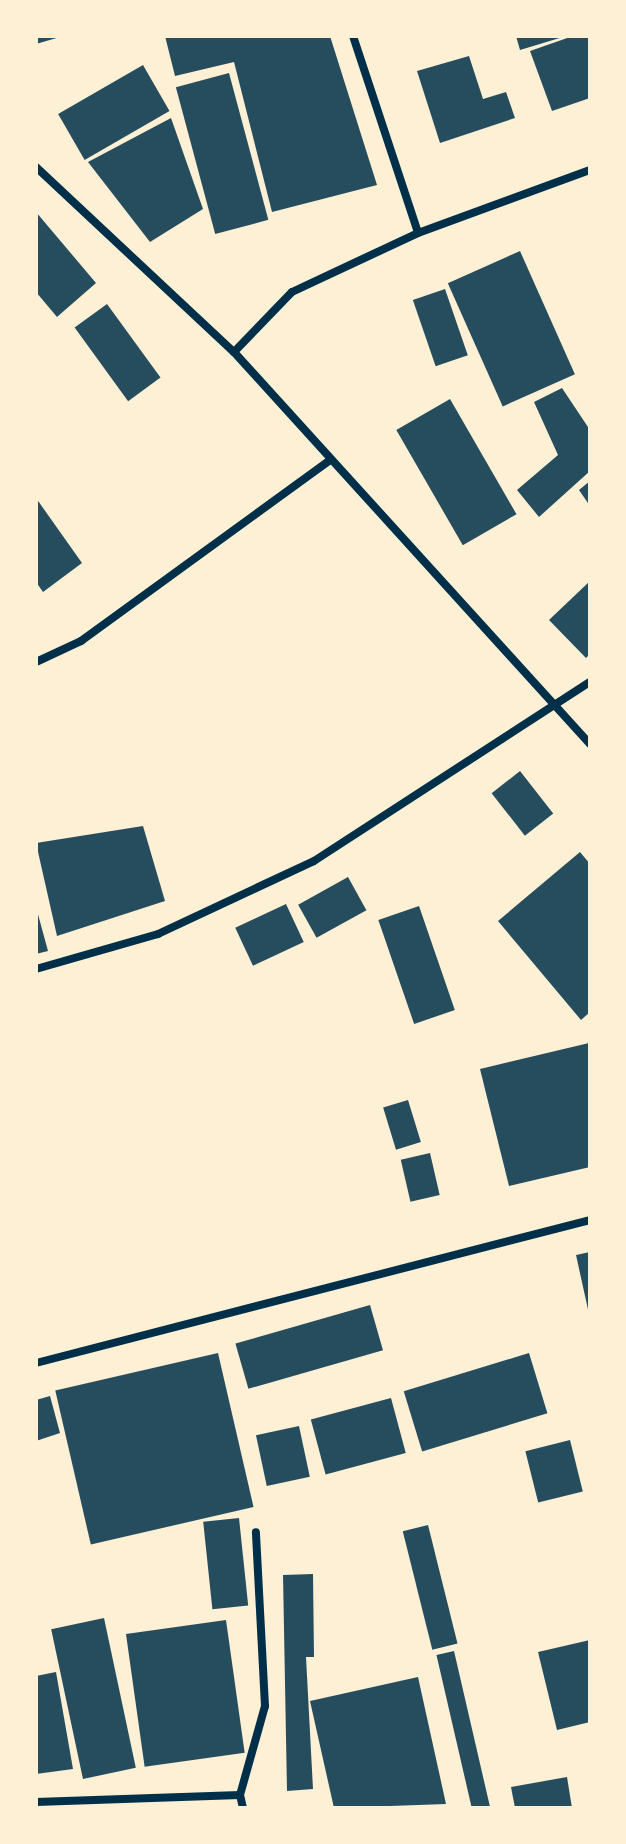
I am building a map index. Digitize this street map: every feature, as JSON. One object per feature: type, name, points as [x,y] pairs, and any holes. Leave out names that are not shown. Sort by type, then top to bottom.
[{"type":"street","points":[[353,36],[418,233]]},
{"type":"street","points":[[36,167],[234,352],[590,744]]},
{"type":"street","points":[[234,352],[292,292],[418,233],[590,170]]},
{"type":"street","points":[[36,662],[81,641],[330,460]]},
{"type":"street","points":[[36,969],[158,934],[314,861],[557,707],[590,682]]},
{"type":"street","points":[[36,1363],[590,1220]]},
{"type":"street","points":[[243,1808],[240,1795],[265,1706],[256,1532]]},
{"type":"street","points":[[36,1802],[240,1795]]},
{"type":"building","points":[[36,36],[60,36],[60,37],[36,44]]},
{"type":"building","points":[[165,36],[330,36],[377,185],[272,212],[234,62],[175,76]]},
{"type":"building","points":[[516,36],[563,36],[563,37],[520,50]]},
{"type":"building","points":[[573,36],[590,36],[590,98],[552,111],[530,51]]},
{"type":"building","points":[[469,56],[483,99],[506,92],[515,118],[440,143],[417,71]]},
{"type":"building","points":[[143,65],[170,111],[85,160],[58,114]]},
{"type":"building","points":[[229,73],[268,220],[215,234],[176,87]]},
{"type":"building","points":[[171,118],[203,209],[150,242],[88,162]]},
{"type":"building","points":[[36,212],[96,283],[57,317],[36,292]]},
{"type":"building","points":[[520,251],[575,374],[503,406],[448,283]]},
{"type":"building","points":[[445,289],[468,355],[436,366],[413,300]]},
{"type":"building","points":[[107,304],[160,378],[128,401],[75,328]]},
{"type":"building","points":[[562,388],[590,430],[590,471],[539,517],[517,490],[558,455],[534,402]]},
{"type":"building","points":[[450,399],[516,514],[463,545],[396,430]]},
{"type":"building","points":[[590,481],[590,506],[579,490]]},
{"type":"building","points":[[36,498],[82,563],[43,592],[36,582]]},
{"type":"building","points":[[590,581],[590,654],[586,658],[549,620]]},
{"type":"building","points":[[520,771],[553,814],[525,836],[492,793]]},
{"type":"building","points":[[143,826],[165,901],[57,936],[36,843]]},
{"type":"building","points":[[580,852],[590,864],[590,1012],[581,1020],[498,921]]},
{"type":"building","points":[[348,877],[366,910],[317,938],[298,905]]},
{"type":"building","points":[[286,904],[304,942],[253,966],[235,928]]},
{"type":"building","points":[[419,906],[455,1010],[414,1024],[378,920]]},
{"type":"building","points":[[36,907],[48,951],[36,954]]},
{"type":"building","points":[[589,1043],[590,1167],[509,1186],[480,1069]]},
{"type":"building","points":[[408,1100],[421,1142],[396,1150],[383,1108]]},
{"type":"building","points":[[430,1153],[440,1195],[410,1202],[401,1160]]},
{"type":"building","points":[[590,1252],[590,1314],[589,1314],[576,1255]]},
{"type":"building","points":[[370,1305],[383,1350],[248,1389],[235,1344]]},
{"type":"building","points":[[218,1353],[254,1507],[91,1545],[55,1391]]},
{"type":"building","points":[[529,1353],[547,1413],[422,1452],[404,1391]]},
{"type":"building","points":[[50,1396],[60,1433],[36,1441],[36,1400]]},
{"type":"building","points":[[391,1398],[406,1453],[326,1475],[311,1419]]},
{"type":"building","points":[[299,1426],[310,1477],[267,1486],[256,1435]]},
{"type":"building","points":[[570,1440],[583,1491],[538,1503],[525,1451]]},
{"type":"building","points":[[239,1518],[248,1606],[212,1609],[203,1522]]},
{"type":"building","points":[[428,1525],[458,1643],[432,1650],[403,1531]]},
{"type":"building","points":[[313,1574],[314,1657],[306,1657],[313,1789],[287,1791],[283,1575]]},
{"type":"building","points":[[104,1618],[136,1768],[83,1779],[51,1629]]},
{"type":"building","points":[[226,1620],[245,1753],[145,1767],[126,1634]]},
{"type":"building","points":[[590,1640],[590,1722],[557,1730],[538,1652]]},
{"type":"building","points":[[454,1651],[490,1808],[472,1808],[436,1655]]},
{"type":"building","points":[[56,1672],[73,1769],[36,1774],[36,1676]]},
{"type":"building","points":[[418,1677],[446,1804],[334,1808],[310,1701]]},
{"type":"building","points":[[567,1777],[572,1808],[515,1808],[511,1787]]}]
